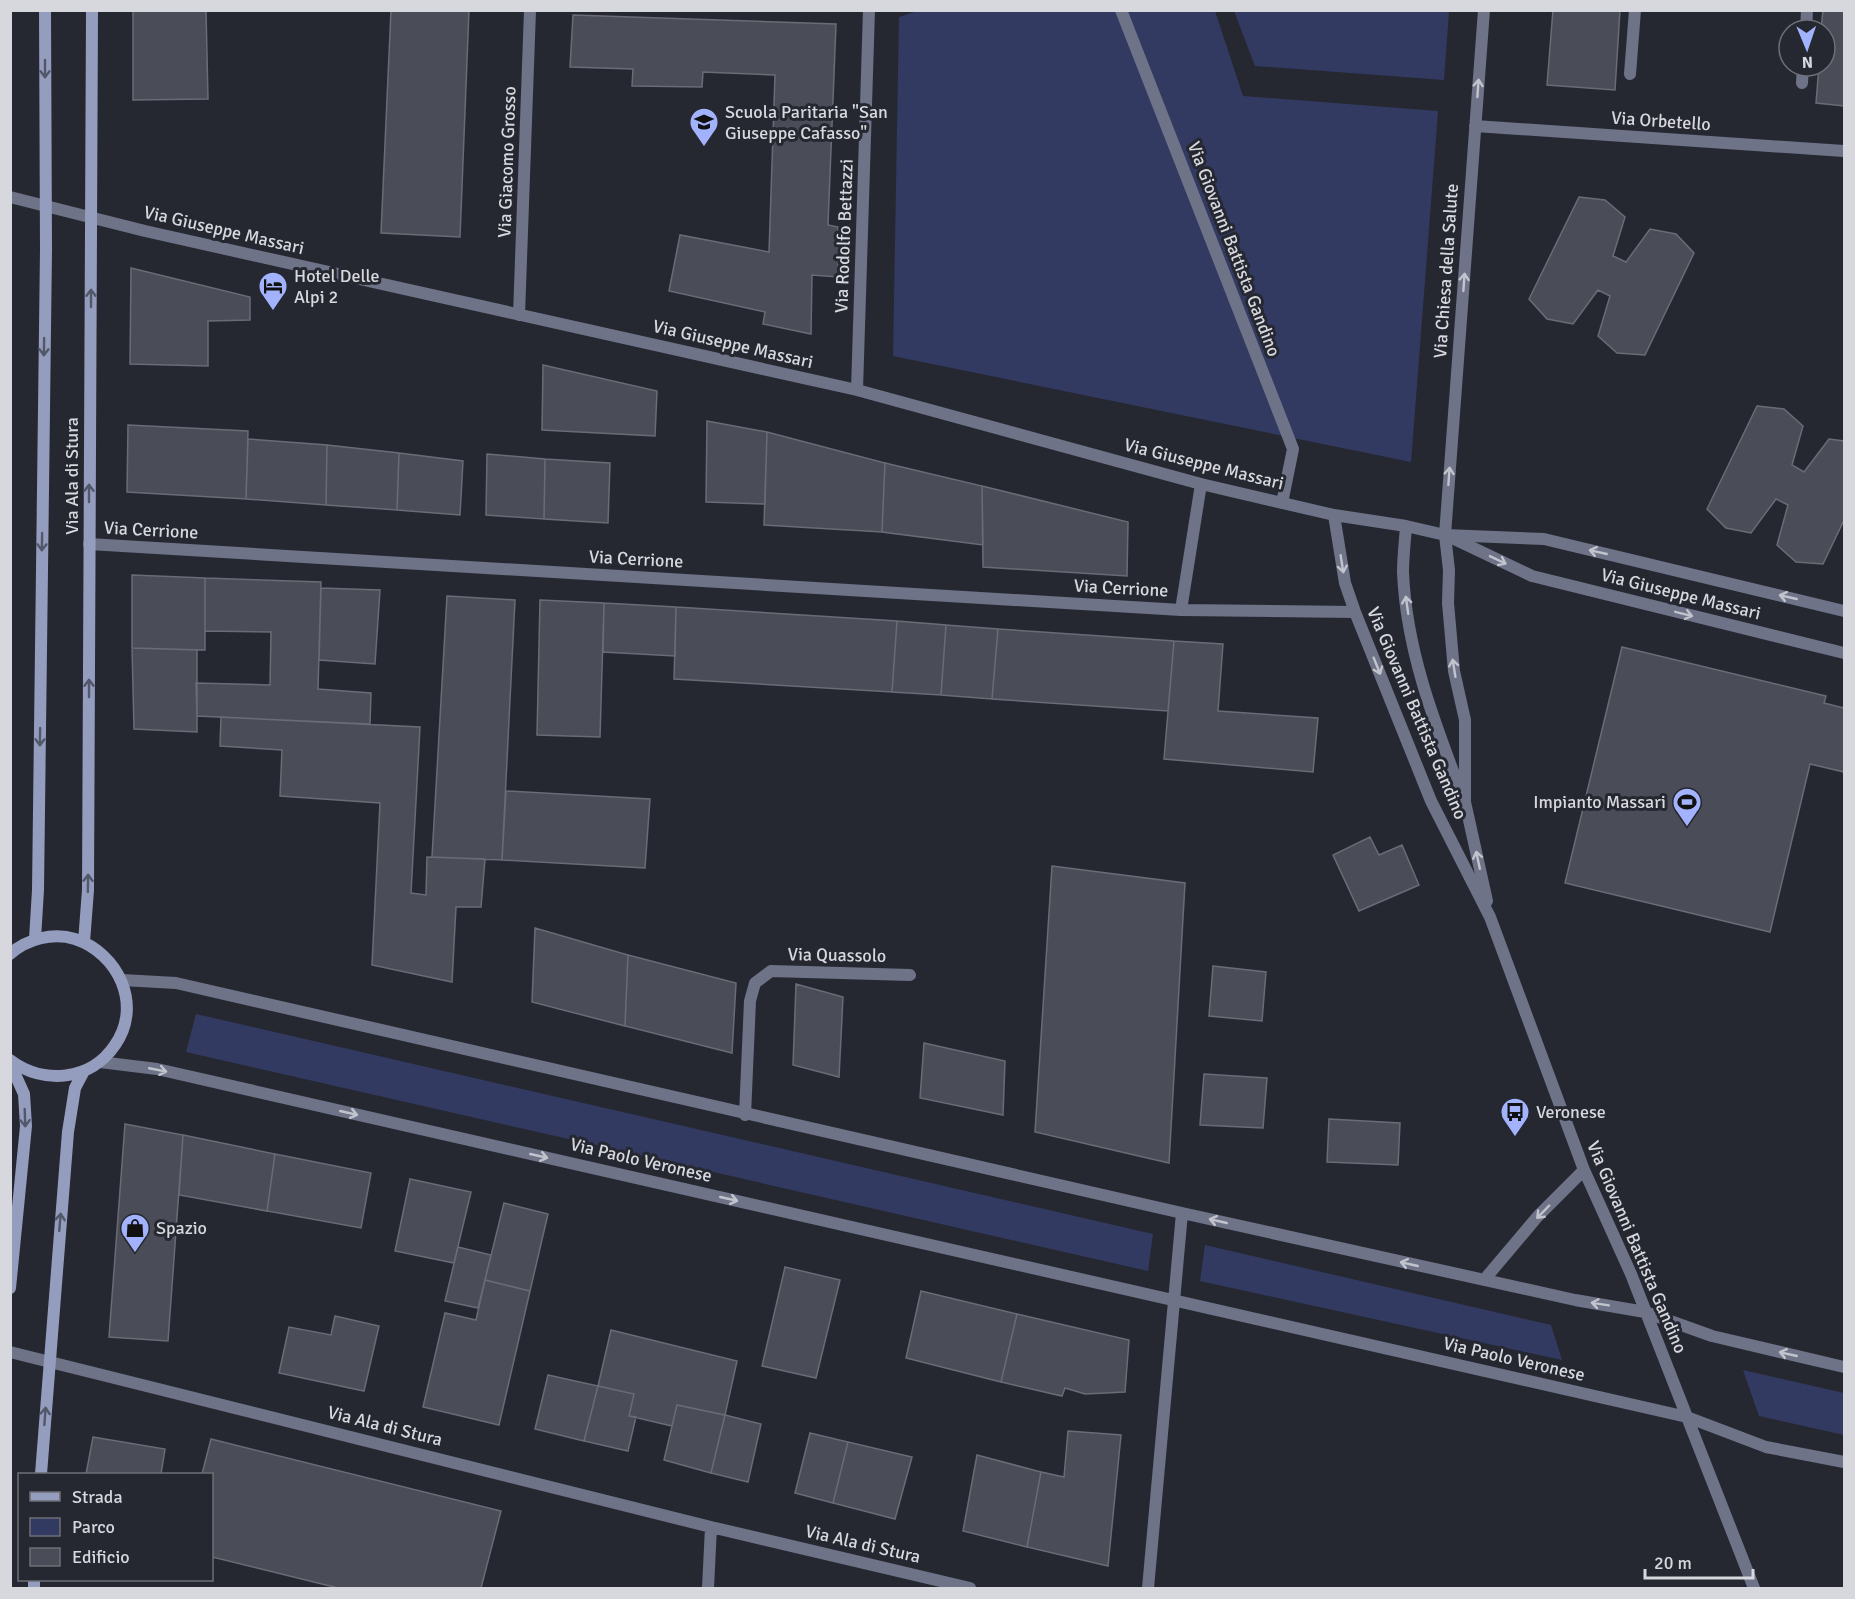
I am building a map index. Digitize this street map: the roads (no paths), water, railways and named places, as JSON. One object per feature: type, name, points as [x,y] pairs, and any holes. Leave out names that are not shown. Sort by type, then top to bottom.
[{"type":"street","name":"Via Ala di Stura","points":[[35,939],[38,890],[45,10]]},
{"type":"street","name":"Via Ala di Stura","points":[[84,942],[88,890],[92,10]]},
{"type":"street","name":"Via Giacomo Grosso","points":[[519,315],[530,10]]},
{"type":"street","name":"Via Rodolfo Bettazzi","points":[[857,390],[869,10]]},
{"type":"street","name":"Via Giovanni Battista Gandino","points":[[1121,10],[1293,449],[1282,503]]},
{"type":"street","name":"Via Chiesa della Salute","points":[[1445,535],[1484,10]]},
{"type":"street","points":[[1630,74],[1635,10]]},
{"type":"street","points":[[1802,78],[1802,83]]},
{"type":"street","name":"Via Orbetello","points":[[1475,126],[1845,151]]},
{"type":"street","name":"Via Giuseppe Massari","points":[[10,196],[91,217],[857,390],[1201,484],[1334,515],[1406,526],[1445,535],[1544,539],[1845,611]]},
{"type":"street","name":"Via Cerrione","points":[[1181,610],[1201,484]]},
{"type":"street","name":"Via Giovanni Battista Gandino","points":[[1334,515],[1345,583],[1355,612],[1431,801],[1490,917],[1584,1170],[1631,1274],[1754,1588]]},
{"type":"street","points":[[1406,526],[1404,579],[1417,660],[1427,701],[1465,802]]},
{"type":"street","name":"Via Giuseppe Massari","points":[[1445,535],[1532,576],[1845,653]]},
{"type":"street","name":"Via Giovanni Battista Gandino","points":[[1445,535],[1454,671],[1465,720],[1465,802],[1490,917]]},
{"type":"street","name":"Via Cerrione","points":[[89,544],[1181,610],[1355,612]]},
{"type":"street","points":[[10,1061],[32,1073],[56,1077],[84,1071],[100,1062],[116,1045],[125,1025],[127,1002],[122,980],[113,964],[100,951],[84,942],[68,937],[52,936],[35,939],[14,949]]},
{"type":"street","name":"Via Quassolo","points":[[745,1114],[750,1001],[755,983],[771,971],[910,975]]},
{"type":"street","points":[[122,980],[176,983],[1182,1213],[1575,1300],[1645,1312],[1712,1336],[1845,1367]]},
{"type":"street","points":[[10,1061],[24,1094],[26,1126],[10,1288]]},
{"type":"street","name":"Via Paolo Veronese","points":[[100,1062],[157,1069],[1173,1299],[1687,1417],[1766,1447],[1845,1462]]},
{"type":"street","points":[[41,1473],[68,1132],[75,1089],[84,1071]]},
{"type":"street","points":[[1484,1280],[1531,1224],[1584,1170]]},
{"type":"street","points":[[1148,1588],[1182,1213]]},
{"type":"street","name":"Via Ala di Stura","points":[[10,1352],[711,1527],[970,1588]]},
{"type":"street","points":[[708,1588],[711,1527]]},
{"type":"place","name":"Scuola Paritaria \"San Giuseppe Cafasso\"","points":[[704,148]]},
{"type":"place","name":"Hotel Delle Alpi 2","points":[[273,312]]},
{"type":"place","name":"Impianto Massari","points":[[1687,828]]},
{"type":"place","name":"Veronese","points":[[1515,1138]]},
{"type":"place","name":"Spazio","points":[[135,1254]]}]
